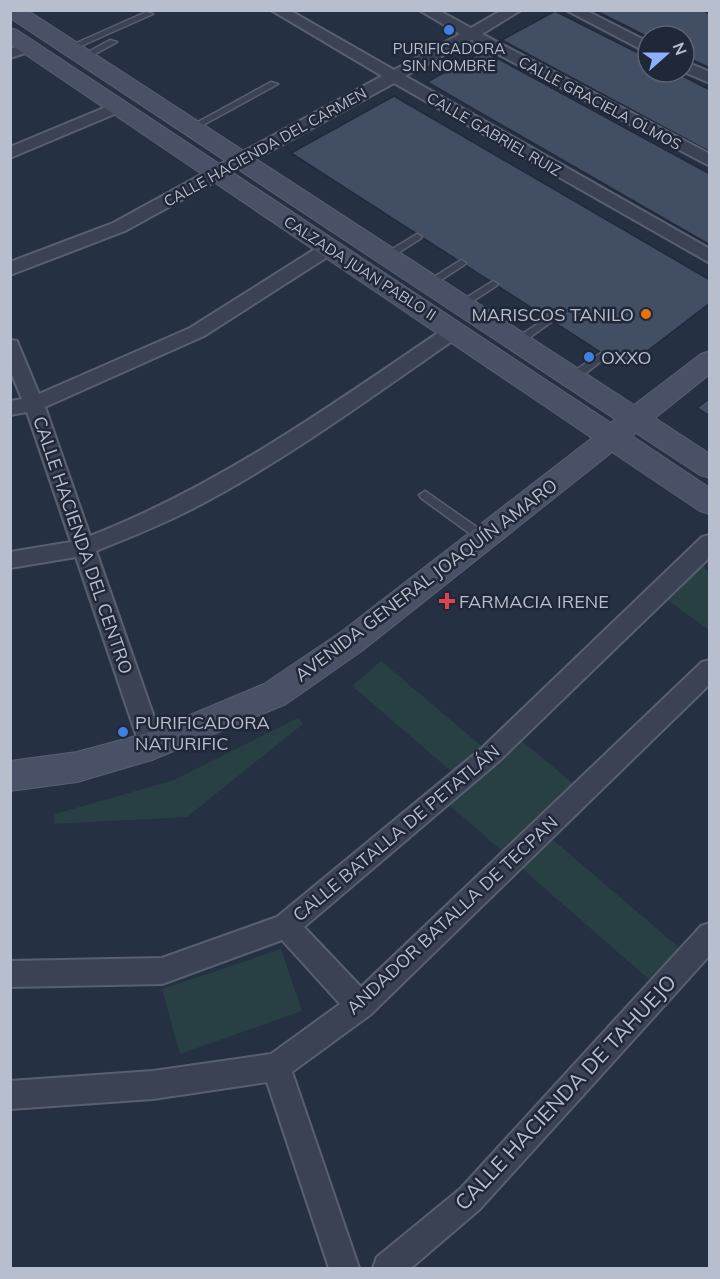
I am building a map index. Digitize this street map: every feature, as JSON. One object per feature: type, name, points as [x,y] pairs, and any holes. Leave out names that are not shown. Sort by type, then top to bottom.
[{"type":"main road","name":"CALZADA JUAN PABLO II","points":[[12,10],[710,468]]},
{"type":"main road","name":"CALZADA JUAN PABLO II","points":[[17,45],[118,107],[455,330],[710,503]]},
{"type":"main road","name":"AVENIDA GENERAL JOAQUÍN AMARO","points":[[10,776],[77,767],[152,746],[275,694],[352,641],[710,360]]},
{"type":"street","name":"CALLE GABRIEL RUIZ","points":[[278,10],[710,257]]},
{"type":"street","name":"CALLE GRACIELA OLMOS","points":[[426,10],[710,162]]},
{"type":"street","name":"CALLE HACIENDA DEL CARMEN","points":[[10,269],[119,227],[514,10]]},
{"type":"street","points":[[573,10],[636,42]]},
{"type":"street","points":[[696,72],[710,78]]},
{"type":"street","points":[[10,153],[118,107]]},
{"type":"street","points":[[10,408],[34,404],[197,332],[330,248]]},
{"type":"street","points":[[10,560],[84,547],[165,514],[239,475],[455,330]]},
{"type":"street","name":"CALLE HACIENDA DEL CENTRO","points":[[10,346],[34,404],[152,746]]},
{"type":"street","name":"CALLE BATALLA DE PETATLÁN","points":[[10,974],[162,970],[286,926],[490,755],[710,543]]},
{"type":"street","name":"ANDADOR BATALLA DE TECPAN","points":[[10,1095],[153,1085],[276,1067],[360,1006],[710,669]]},
{"type":"street","points":[[286,926],[360,1006]]},
{"type":"street","name":"CALLE HACIENDA DE TAHUEJO","points":[[388,1269],[470,1199],[710,935]]},
{"type":"street","points":[[276,1067],[344,1269]]},
{"type":"lane","points":[[76,52],[149,14]]},
{"type":"lane","points":[[76,52],[113,42]]},
{"type":"lane","points":[[191,128],[274,84]]},
{"type":"lane","points":[[387,256],[417,237]]},
{"type":"lane","points":[[429,284],[461,263]]},
{"type":"lane","points":[[461,305],[493,284]]},
{"type":"lane","points":[[517,342],[548,320]]},
{"type":"lane","points":[[572,378],[601,356]]},
{"type":"lane","points":[[425,495],[484,537]]},
{"type":"green space","points":[[701,565],[709,571],[709,630],[665,598]]},
{"type":"green space","points":[[381,661],[483,747],[506,728],[592,799],[552,839],[683,951],[653,983],[432,790],[452,772],[352,686]]},
{"type":"green space","points":[[298,718],[303,724],[187,817],[54,824],[55,814],[174,780]]},
{"type":"green space","points":[[281,949],[302,1011],[180,1054],[162,989]]},
{"type":"building","points":[[594,10],[702,10],[710,14],[710,68],[696,62],[696,24],[636,24],[636,31]]},
{"type":"building","points":[[555,11],[636,52],[636,84],[696,83],[710,90],[710,152],[502,40]]},
{"type":"building","points":[[484,51],[710,174],[710,245],[427,82]]},
{"type":"building","points":[[394,96],[710,280],[710,303],[625,368],[291,153]]},
{"type":"building","points":[[710,398],[710,416],[697,408]]},
{"type":"place","name":"PURIFICADORA SIN NOMBRE","points":[[449,30]]},
{"type":"place","name":"MARISCOS TANILO","points":[[646,314]]},
{"type":"place","name":"OXXO","points":[[589,357]]},
{"type":"place","name":"FARMACIA IRENE","points":[[447,601]]},
{"type":"place","name":"PURIFICADORA NATURIFIC","points":[[123,732]]}]
